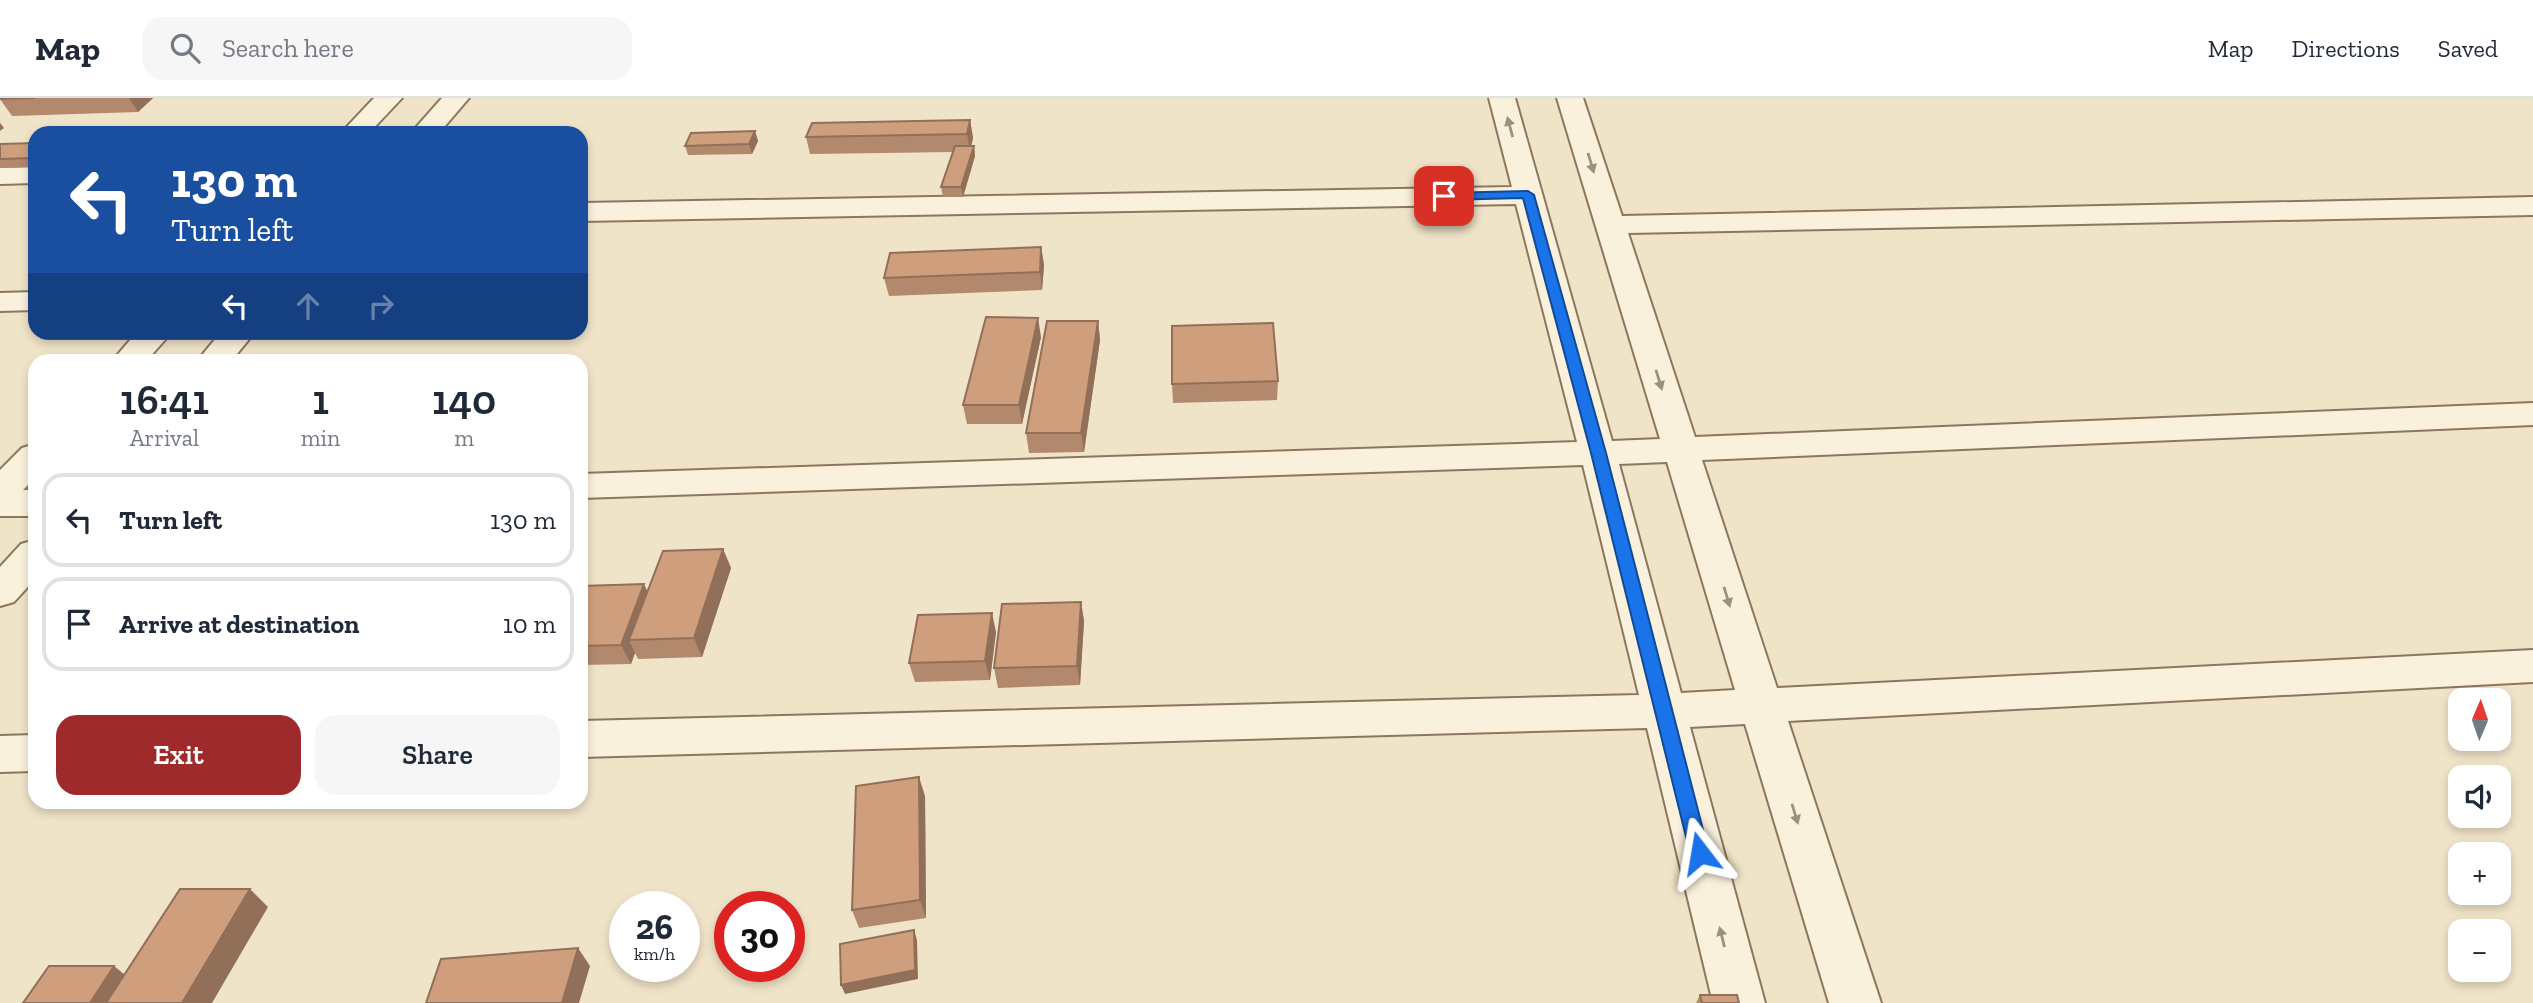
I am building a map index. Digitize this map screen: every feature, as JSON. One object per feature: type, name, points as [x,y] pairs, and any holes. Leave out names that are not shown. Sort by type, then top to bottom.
[{"type":"street","points":[[361,126],[389,98]]},
{"type":"street","points":[[430,126],[456,98]]},
{"type":"street","points":[[1502,98],[1598,453],[1739,1003]]},
{"type":"street","points":[[1570,98],[1855,1003]]},
{"type":"street","points":[[0,176],[28,175]]},
{"type":"street","points":[[588,212],[1528,195]]},
{"type":"street","points":[[1610,225],[2533,206]]},
{"type":"street","points":[[0,302],[28,301]]},
{"type":"street","points":[[135,354],[148,340]]},
{"type":"street","points":[[219,354],[232,340]]},
{"type":"street","points":[[588,486],[1598,453],[2533,414]]},
{"type":"street","points":[[0,492],[21,460]]},
{"type":"street","points":[[0,503],[28,503]]},
{"type":"street","points":[[0,592],[28,562]]},
{"type":"street","points":[[588,739],[1664,711],[2533,666]]},
{"type":"street","points":[[0,754],[28,753]]},
{"type":"building","points":[[970,120],[967,134],[806,137],[812,123]]},
{"type":"building","points":[[755,131],[749,144],[685,146],[691,133]]},
{"type":"building","points":[[28,143],[28,158],[0,159],[0,144]]},
{"type":"building","points":[[955,146],[974,146],[961,187],[941,187]]},
{"type":"building","points":[[1041,247],[1040,272],[884,278],[890,253]]},
{"type":"building","points":[[986,317],[1038,318],[1019,405],[963,405]]},
{"type":"building","points":[[1047,321],[1098,321],[1081,433],[1026,433]]},
{"type":"building","points":[[1273,323],[1278,381],[1172,384],[1172,326]]},
{"type":"building","points":[[723,549],[694,638],[629,640],[663,551]]},
{"type":"building","points":[[644,584],[621,645],[588,646],[588,586]]},
{"type":"building","points":[[1081,602],[1077,666],[994,668],[1002,604]]},
{"type":"building","points":[[992,613],[985,661],[909,663],[918,615]]},
{"type":"building","points":[[919,777],[920,900],[852,910],[856,786]]},
{"type":"building","points":[[180,889],[250,889],[182,1003],[106,1003]]},
{"type":"building","points":[[914,930],[915,970],[841,985],[840,944]]},
{"type":"building","points":[[578,948],[562,1003],[426,1003],[441,959]]},
{"type":"building","points":[[49,966],[114,966],[90,1003],[23,1003]]},
{"type":"building","points":[[1700,995],[1737,995],[1739,1003],[1702,1003]]},
{"type":"route","points":[[1444,196],[1528,195],[1598,453],[1700,853]]}]
